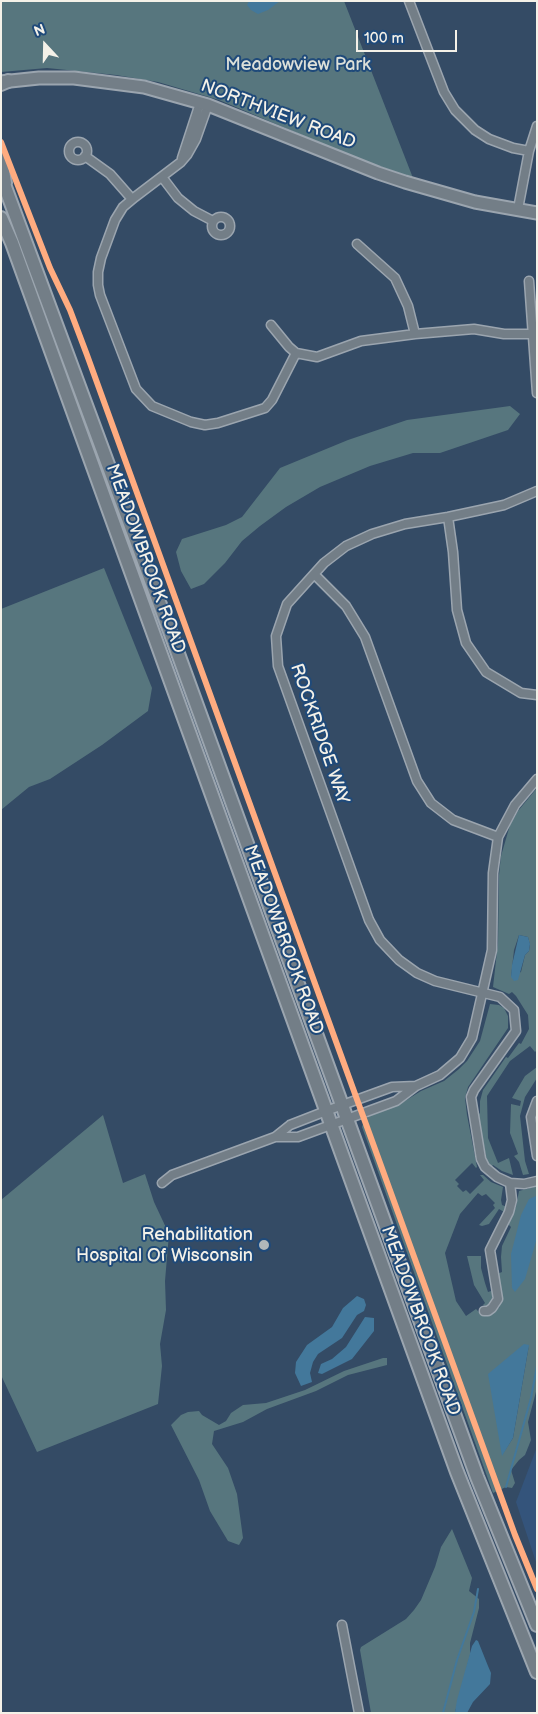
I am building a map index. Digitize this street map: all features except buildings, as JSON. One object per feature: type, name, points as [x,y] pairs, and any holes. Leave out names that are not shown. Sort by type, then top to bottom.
[{"type":"main road","name":"MEADOWBROOK ROAD","points":[[1,158],[4,185],[477,1477],[537,1625]]},
{"type":"main road","name":"MEADOWBROOK ROAD","points":[[1,218],[457,1472],[537,1672]]},
{"type":"street","points":[[409,1],[444,92],[455,110],[475,130],[489,139],[513,148],[529,150]]},
{"type":"street","name":"NORTHVIEW ROAD","points":[[3,82],[39,78],[74,78],[144,87],[204,104],[378,173],[475,202],[537,213]]},
{"type":"street","points":[[204,104],[193,146],[181,162],[132,200],[123,208],[115,220],[98,272],[100,295],[134,384],[143,399],[152,406],[191,422],[205,425],[218,423],[266,408],[296,353]]},
{"type":"street","points":[[518,209],[529,150],[537,126]]},
{"type":"street","points":[[85,156],[110,174],[132,200]]},
{"type":"street","points":[[162,177],[178,198],[194,211],[213,221]]},
{"type":"street","points":[[358,244],[395,278],[408,306],[415,334]]},
{"type":"street","points":[[529,281],[535,335],[535,381],[537,393]]},
{"type":"street","points":[[271,324],[296,353],[317,357],[361,341],[415,334],[474,329],[504,334],[535,335]]},
{"type":"street","name":"ROCKRIDGE WAY","points":[[510,1183],[490,1172],[481,1159],[471,1097],[516,1031],[514,1010],[500,997],[435,981],[417,973],[400,960],[380,940],[370,920],[278,666],[276,636],[287,604],[324,563],[346,546],[372,534],[405,524],[504,505],[537,491]]},
{"type":"street","points":[[448,517],[454,552],[457,610],[466,643],[486,672],[521,693],[537,695]]},
{"type":"street","points":[[314,574],[346,606],[365,637],[417,781],[431,803],[453,820],[498,837]]},
{"type":"street","points":[[275,1137],[298,1137],[396,1101],[416,1086],[440,1075],[460,1058],[472,1038],[484,992],[492,950],[493,873],[498,837],[515,805],[537,779]]},
{"type":"street","points":[[162,1183],[172,1175],[275,1137],[290,1125],[341,1105],[392,1087],[416,1086]]},
{"type":"street","points":[[537,1101],[531,1117],[537,1156]]},
{"type":"street","points":[[484,1311],[492,1308],[498,1300],[490,1250],[509,1212],[512,1200],[510,1183],[524,1184],[537,1181]]},
{"type":"street","points":[[342,1625],[359,1713]]},
{"type":"shaded area","points":[[249,1],[280,1],[268,10],[258,14],[247,5]]},
{"type":"shaded area","points":[[519,935],[528,937],[530,944],[518,980],[514,981],[511,977],[512,965]]},
{"type":"shaded area","points":[[536,1196],[537,1238],[525,1279],[515,1292],[512,1288],[511,1254],[521,1215],[529,1199]]},
{"type":"shaded area","points":[[357,1296],[364,1299],[366,1305],[364,1311],[357,1315],[342,1338],[318,1354],[313,1362],[310,1373],[312,1382],[301,1386],[295,1373],[296,1362],[307,1345],[332,1327],[343,1308]]},
{"type":"shaded area","points":[[365,1317],[374,1318],[374,1331],[352,1359],[322,1374],[318,1373],[321,1364],[332,1359],[346,1347]]},
{"type":"shaded area","points":[[524,1344],[529,1345],[513,1438],[502,1456],[488,1374]]},
{"type":"shaded area","points":[[537,1447],[537,1565],[516,1502]]},
{"type":"shaded area","points":[[476,1640],[491,1673],[490,1684],[473,1702],[467,1713],[456,1713],[457,1700],[472,1646]]},
{"type":"green space","name":"Meadowview Park","points":[[1,1],[344,1],[413,178],[359,159],[219,100],[158,82],[116,75],[47,68],[1,72]]},
{"type":"green space","points":[[510,406],[520,414],[508,430],[440,453],[413,453],[370,466],[320,487],[286,507],[242,541],[225,563],[204,584],[191,589],[181,571],[176,552],[182,539],[226,525],[242,517],[280,468],[348,440],[407,420]]},
{"type":"green space","points":[[104,568],[152,688],[148,711],[102,745],[50,779],[29,787],[1,810],[1,609]]},
{"type":"green space","points":[[537,788],[537,1050],[535,1052],[530,1046],[510,1061],[487,1096],[488,1138],[498,1163],[509,1158],[513,1175],[493,1165],[491,1167],[487,1162],[478,1115],[480,1113],[480,1101],[483,1090],[506,1057],[508,1058],[519,1043],[521,1044],[529,1029],[528,1015],[516,996],[512,992],[509,994],[493,987],[498,943],[501,856],[510,825],[518,811]],"holes":[[[519,935],[528,937],[529,951],[525,955],[521,972],[511,977],[514,950]]]},
{"type":"green space","points":[[490,1004],[499,1005],[504,1008],[508,1016],[508,1028],[468,1087],[465,1098],[477,1167],[472,1163],[455,1180],[459,1184],[457,1186],[463,1192],[466,1190],[470,1194],[484,1180],[480,1175],[483,1175],[491,1182],[503,1187],[502,1205],[507,1207],[504,1212],[499,1209],[489,1224],[479,1225],[495,1208],[493,1205],[495,1203],[486,1194],[482,1196],[478,1193],[460,1214],[445,1253],[456,1301],[466,1316],[476,1309],[481,1314],[487,1315],[496,1308],[499,1308],[502,1295],[497,1274],[502,1272],[502,1246],[511,1227],[507,1223],[516,1207],[519,1191],[537,1186],[537,1388],[528,1422],[531,1440],[525,1455],[511,1470],[515,1483],[512,1488],[506,1487],[493,1493],[362,1127],[364,1121],[369,1116],[405,1101],[421,1091],[444,1081],[467,1061],[480,1041]],"holes":[[[529,1345],[513,1438],[502,1455]]]},
{"type":"green space","points":[[537,1067],[537,1078],[525,1097],[520,1116],[525,1161],[529,1174],[523,1175],[519,1162],[514,1156],[518,1154],[510,1133],[511,1104],[520,1106],[521,1101],[512,1098],[525,1076]]},
{"type":"green space","points":[[103,1115],[123,1183],[145,1174],[154,1202],[169,1234],[165,1281],[166,1310],[160,1344],[162,1366],[158,1404],[37,1452],[1,1375],[1,1200]]},
{"type":"green space","points":[[467,1256],[481,1256],[481,1268],[488,1292],[494,1290],[492,1301],[486,1306],[483,1305],[485,1303],[474,1285]]},
{"type":"green space","points":[[387,1358],[387,1365],[348,1375],[316,1391],[267,1409],[243,1422],[214,1431],[212,1444],[228,1468],[237,1494],[243,1538],[239,1545],[228,1541],[210,1511],[199,1480],[171,1425],[181,1415],[199,1411],[202,1415],[219,1425],[226,1421],[231,1413],[243,1405],[266,1403],[305,1390],[344,1371]]},
{"type":"green space","points":[[452,1529],[472,1578],[469,1591],[479,1599],[479,1608],[470,1643],[470,1655],[455,1712],[371,1713],[361,1647],[406,1619],[414,1610],[421,1600],[441,1547]]},
{"type":"waterway","points":[[506,1487],[531,1398],[537,1366]]},
{"type":"waterway","points":[[443,1713],[457,1660],[474,1612],[478,1589]]},
{"type":"cycle path","points":[[1,142],[50,268],[70,310],[87,355],[515,1535],[537,1589]]},
{"type":"place","name":"Rehabilitation Hospital Of Wisconsin","points":[[264,1245]]}]
